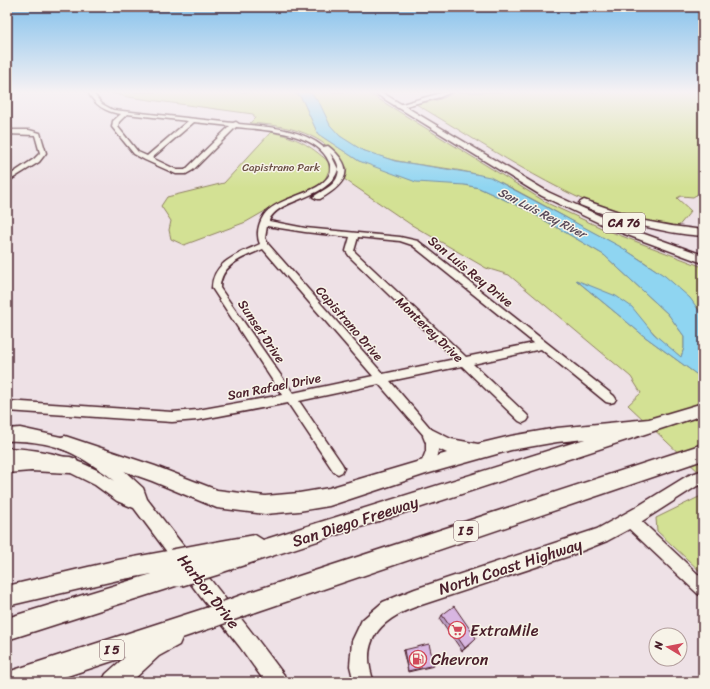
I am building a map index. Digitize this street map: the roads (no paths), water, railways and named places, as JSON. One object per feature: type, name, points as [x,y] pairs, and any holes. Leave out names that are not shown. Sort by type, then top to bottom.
[{"type":"highway","name":"CA 76","points":[[434,124],[545,194],[618,228],[703,259]]},
{"type":"highway","name":"CA 76","points":[[436,124],[548,188],[625,223],[703,252]]},
{"type":"highway","points":[[548,188],[628,219],[668,229],[703,232]]},
{"type":"highway","name":"San Diego Freeway","points":[[7,629],[176,568],[320,532],[703,409]]},
{"type":"highway","points":[[65,443],[155,474],[217,498],[265,505],[299,502],[329,497],[426,466],[511,443],[557,435],[649,426]]},
{"type":"highway","points":[[431,436],[448,446],[458,449],[483,450]]},
{"type":"highway","name":"I 5","points":[[14,682],[209,618],[681,458],[703,452]]},
{"type":"highway","points":[[7,465],[31,463],[70,466]]},
{"type":"highway","points":[[7,596],[118,570],[176,568]]},
{"type":"highway","points":[[114,682],[152,648],[209,618]]},
{"type":"main road","name":"Harbor Drive","points":[[7,435],[20,434],[65,443],[113,470],[138,493],[139,502],[206,590],[252,646],[277,682]]},
{"type":"main road","points":[[7,454],[28,454],[50,458],[100,480],[126,499],[139,502]]},
{"type":"main road","name":"North Coast Highway","points":[[364,682],[359,663],[359,651],[362,640],[366,629],[373,620],[390,608],[476,577],[588,541],[611,531],[697,479]]},
{"type":"street","points":[[115,124],[115,127],[132,150],[147,159],[176,172],[186,172],[191,169],[236,124]]},
{"type":"street","points":[[147,159],[188,124]]},
{"type":"street","points":[[237,124],[294,134],[308,140],[330,156],[335,169],[333,176],[321,187],[279,207],[267,216],[261,235],[264,245]]},
{"type":"street","points":[[7,132],[29,132],[38,134],[43,153],[39,160],[17,169],[7,180]]},
{"type":"street","name":"San Luis Rey Drive","points":[[265,223],[305,230],[400,239],[415,243],[610,399]]},
{"type":"street","name":"Monterey Drive","points":[[355,234],[350,251],[353,255],[523,418]]},
{"type":"street","name":"Capistrano Drive","points":[[264,245],[431,436]]},
{"type":"street","name":"Sunset Drive","points":[[264,245],[225,265],[217,274],[215,284],[216,288],[338,468]]},
{"type":"street","name":"San Rafael Drive","points":[[7,406],[172,417],[198,415],[290,398],[543,345]]},
{"type":"street","points":[[426,466],[433,453],[434,444],[431,436]]},
{"type":"street","points":[[630,520],[703,589]]},
{"type":"water","name":"San Luis Rey River","points":[[314,124],[330,124],[340,136],[362,150],[395,161],[490,177],[621,247],[665,276],[690,298],[703,316],[703,379],[644,336],[576,280],[616,296],[632,307],[654,334],[681,357],[684,348],[684,336],[668,314],[604,255],[527,210],[479,188],[465,185],[416,182],[359,161],[318,134]]},
{"type":"place","name":"ExtraMile","points":[[457,630]]},
{"type":"place","name":"Chevron","points":[[418,659]]},
{"type":"park label","name":"Capistrano Park","points":[[281,167]]}]
